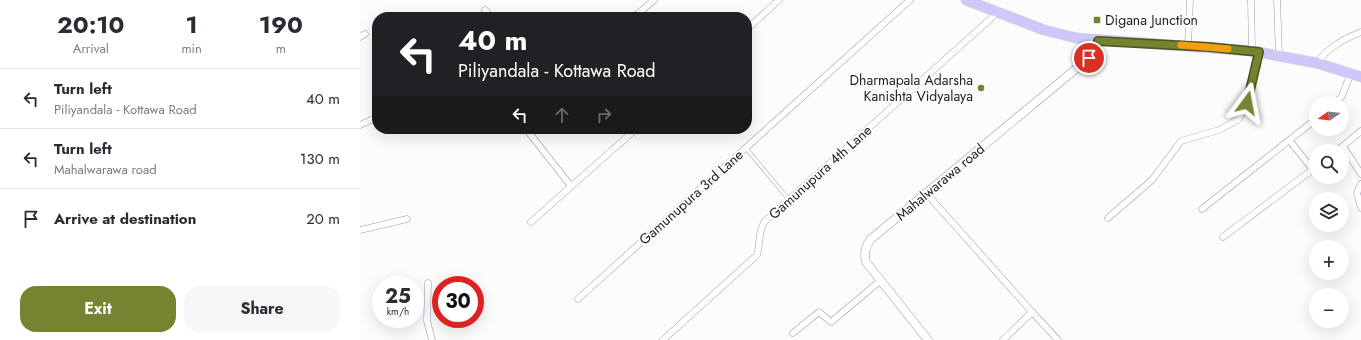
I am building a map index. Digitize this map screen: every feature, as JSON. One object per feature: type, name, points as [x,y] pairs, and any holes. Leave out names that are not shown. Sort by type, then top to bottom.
[{"type":"main road","points":[[966,0],[1044,30],[1098,41],[1188,46],[1255,52],[1317,63],[1361,77]]},
{"type":"street","points":[[640,12],[654,0]]},
{"type":"street","points":[[752,24],[779,0]]},
{"type":"street","name":"Gamunupura 3rd Lane","points":[[578,298],[910,0]]},
{"type":"street","points":[[1188,46],[1190,0]]},
{"type":"street","points":[[1108,218],[1152,180],[1181,141],[1219,130],[1239,119],[1247,103],[1255,52],[1251,0]]},
{"type":"street","points":[[1277,0],[1279,56]]},
{"type":"street","name":"Gamunupura 4th Lane","points":[[663,340],[757,256],[759,249],[759,231],[765,221],[997,13]]},
{"type":"street","points":[[1317,63],[1339,42],[1361,32]]},
{"type":"street","name":"Mahalwarawa road","points":[[928,340],[866,262],[865,256],[867,245],[871,239],[1089,58],[1096,48],[1098,41]]},
{"type":"street","points":[[1342,96],[1351,73]]},
{"type":"street","points":[[360,125],[372,119]]},
{"type":"street","points":[[1202,209],[1309,126]]},
{"type":"street","points":[[1345,144],[1361,131]]},
{"type":"street","points":[[530,134],[571,186]]},
{"type":"street","points":[[531,222],[630,134]]},
{"type":"street","points":[[1290,141],[1309,162]]},
{"type":"street","points":[[1349,155],[1361,174]]},
{"type":"street","points":[[1223,237],[1309,172]]},
{"type":"street","points":[[1361,184],[1357,193],[1361,208]]},
{"type":"street","points":[[926,193],[1058,340]]},
{"type":"street","points":[[360,230],[407,219]]},
{"type":"street","points":[[793,333],[819,312],[831,322],[880,281]]},
{"type":"street","points":[[428,283],[428,321],[432,340]]},
{"type":"street","points":[[1002,340],[1032,312]]},
{"type":"lane","points":[[746,148],[789,200]]},
{"type":"slow traffic","points":[[1181,45],[1228,49]]},
{"type":"place","name":"Digana Junction","points":[[1097,20]]},
{"type":"place","name":"Dharmapala Adarsha Kanishta Vidyalaya","points":[[981,88]]},
{"type":"route","points":[[1089,58],[1093,54],[1098,41],[1209,47],[1259,52],[1247,103]]}]
